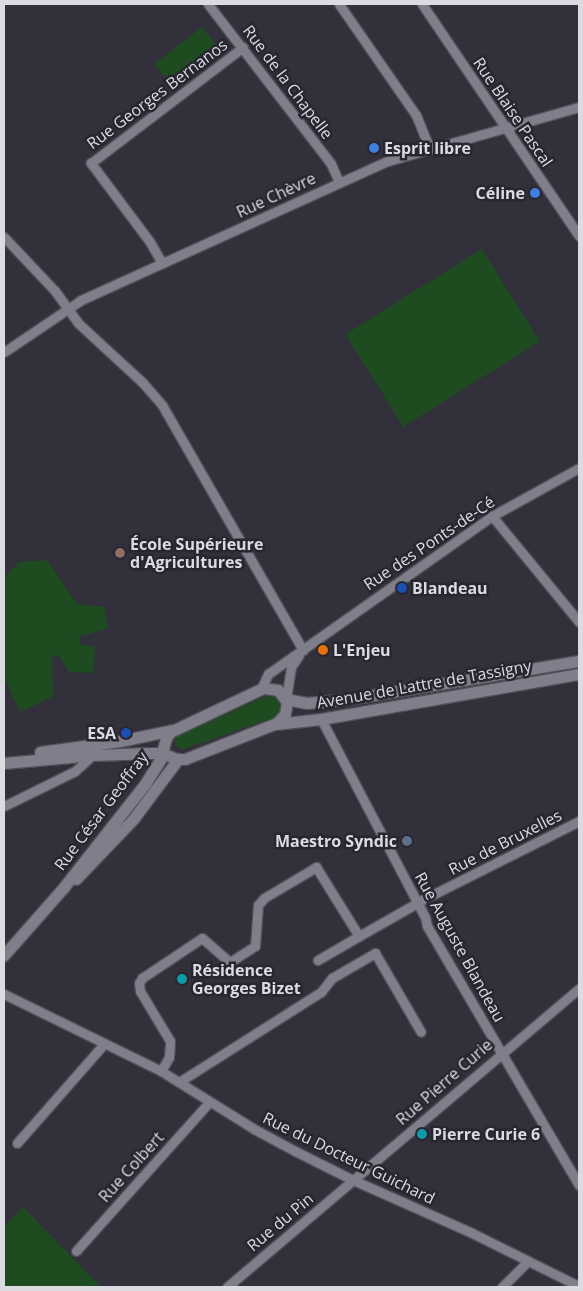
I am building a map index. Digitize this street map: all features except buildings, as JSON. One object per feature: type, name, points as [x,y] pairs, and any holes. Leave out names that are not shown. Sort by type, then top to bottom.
[{"type":"street","name":"Rue de la Chapelle","points":[[208,4],[331,164],[339,182]]},
{"type":"street","points":[[339,4],[416,115],[429,148]]},
{"type":"street","name":"Rue Blaise Pascal","points":[[422,4],[579,236]]},
{"type":"street","name":"Rue Georges Bernanos","points":[[162,263],[150,242],[92,164],[243,48]]},
{"type":"street","name":"Rue Chèvre","points":[[4,352],[67,309],[162,263],[388,161],[579,107]]},
{"type":"street","points":[[4,237],[54,291],[78,323],[143,383],[162,405],[302,650]]},
{"type":"street","name":"Rue des Ponts-de-Cé","points":[[260,689],[268,674],[492,516],[579,468]]},
{"type":"street","points":[[492,516],[579,622]]},
{"type":"street","name":"Rue des Ponts-de-Cé","points":[[286,699],[291,667],[302,650]]},
{"type":"street","name":"Avenue de Lattre de Tassigny","points":[[260,689],[275,688],[286,699],[307,703],[349,699],[579,661]]},
{"type":"street","name":"Avenue de Lattre de Tassigny","points":[[178,759],[187,758],[274,724],[321,719],[579,674]]},
{"type":"street","points":[[7,762],[23,755],[120,741],[172,730],[260,689]]},
{"type":"street","points":[[274,724],[285,714],[286,699]]},
{"type":"street","name":"Rue Auguste Blandeau","points":[[321,719],[418,904],[427,926],[503,1052],[512,1073],[574,1166],[579,1185]]},
{"type":"street","name":"Rue César Geoffray","points":[[4,956],[64,887],[145,784],[162,753],[166,738],[172,730]]},
{"type":"street","points":[[4,806],[65,776],[102,748],[110,748],[120,741]]},
{"type":"street","points":[[7,762],[93,755],[162,753],[178,759]]},
{"type":"street","points":[[61,758],[69,762],[70,768],[65,776]]},
{"type":"street","name":"Rue César Geoffray","points":[[64,887],[80,876],[119,835],[178,759]]},
{"type":"street","name":"Rue de Bruxelles","points":[[358,936],[579,822]]},
{"type":"street","points":[[161,1071],[169,1056],[171,1046],[169,1037],[140,991],[140,983],[144,976],[202,938],[230,962],[246,952],[255,946],[258,904],[264,898],[316,867],[358,936],[318,960]]},
{"type":"street","points":[[179,1082],[321,992],[332,978],[374,953],[421,1032]]},
{"type":"street","name":"Rue Pierre Curie","points":[[353,1180],[579,988]]},
{"type":"street","name":"Rue du Docteur Guichard","points":[[4,994],[161,1071],[254,1129],[353,1180],[446,1221],[579,1286]]},
{"type":"street","points":[[17,1143],[104,1044]]},
{"type":"street","name":"Rue Colbert","points":[[76,1251],[209,1102]]},
{"type":"street","name":"Rue du Pin","points":[[227,1287],[353,1180]]},
{"type":"street","points":[[502,1287],[528,1261]]},
{"type":"green space","points":[[202,27],[219,49],[172,86],[155,64]]},
{"type":"green space","points":[[482,249],[540,341],[403,427],[345,334]]},
{"type":"green space","points":[[47,560],[77,604],[104,607],[108,628],[79,637],[80,644],[95,647],[93,673],[69,672],[58,655],[51,658],[54,696],[20,712],[4,676],[4,578],[19,562]]},
{"type":"green space","points":[[268,695],[275,697],[280,703],[280,711],[276,717],[183,749],[175,746],[175,740],[178,736]]},
{"type":"green space","points":[[23,1207],[101,1287],[4,1287],[4,1226]]},
{"type":"place","name":"Esprit libre","points":[[374,148]]},
{"type":"place","name":"Céline","points":[[535,193]]},
{"type":"place","name":"École Supérieure d'Agricultures","points":[[120,553]]},
{"type":"place","name":"Blandeau","points":[[402,588]]},
{"type":"place","name":"L'Enjeu","points":[[323,650]]},
{"type":"place","name":"ESA","points":[[126,733]]},
{"type":"place","name":"Maestro Syndic","points":[[407,841]]},
{"type":"place","name":"Résidence Georges Bizet","points":[[182,979]]},
{"type":"place","name":"Pierre Curie 6","points":[[422,1134]]}]
